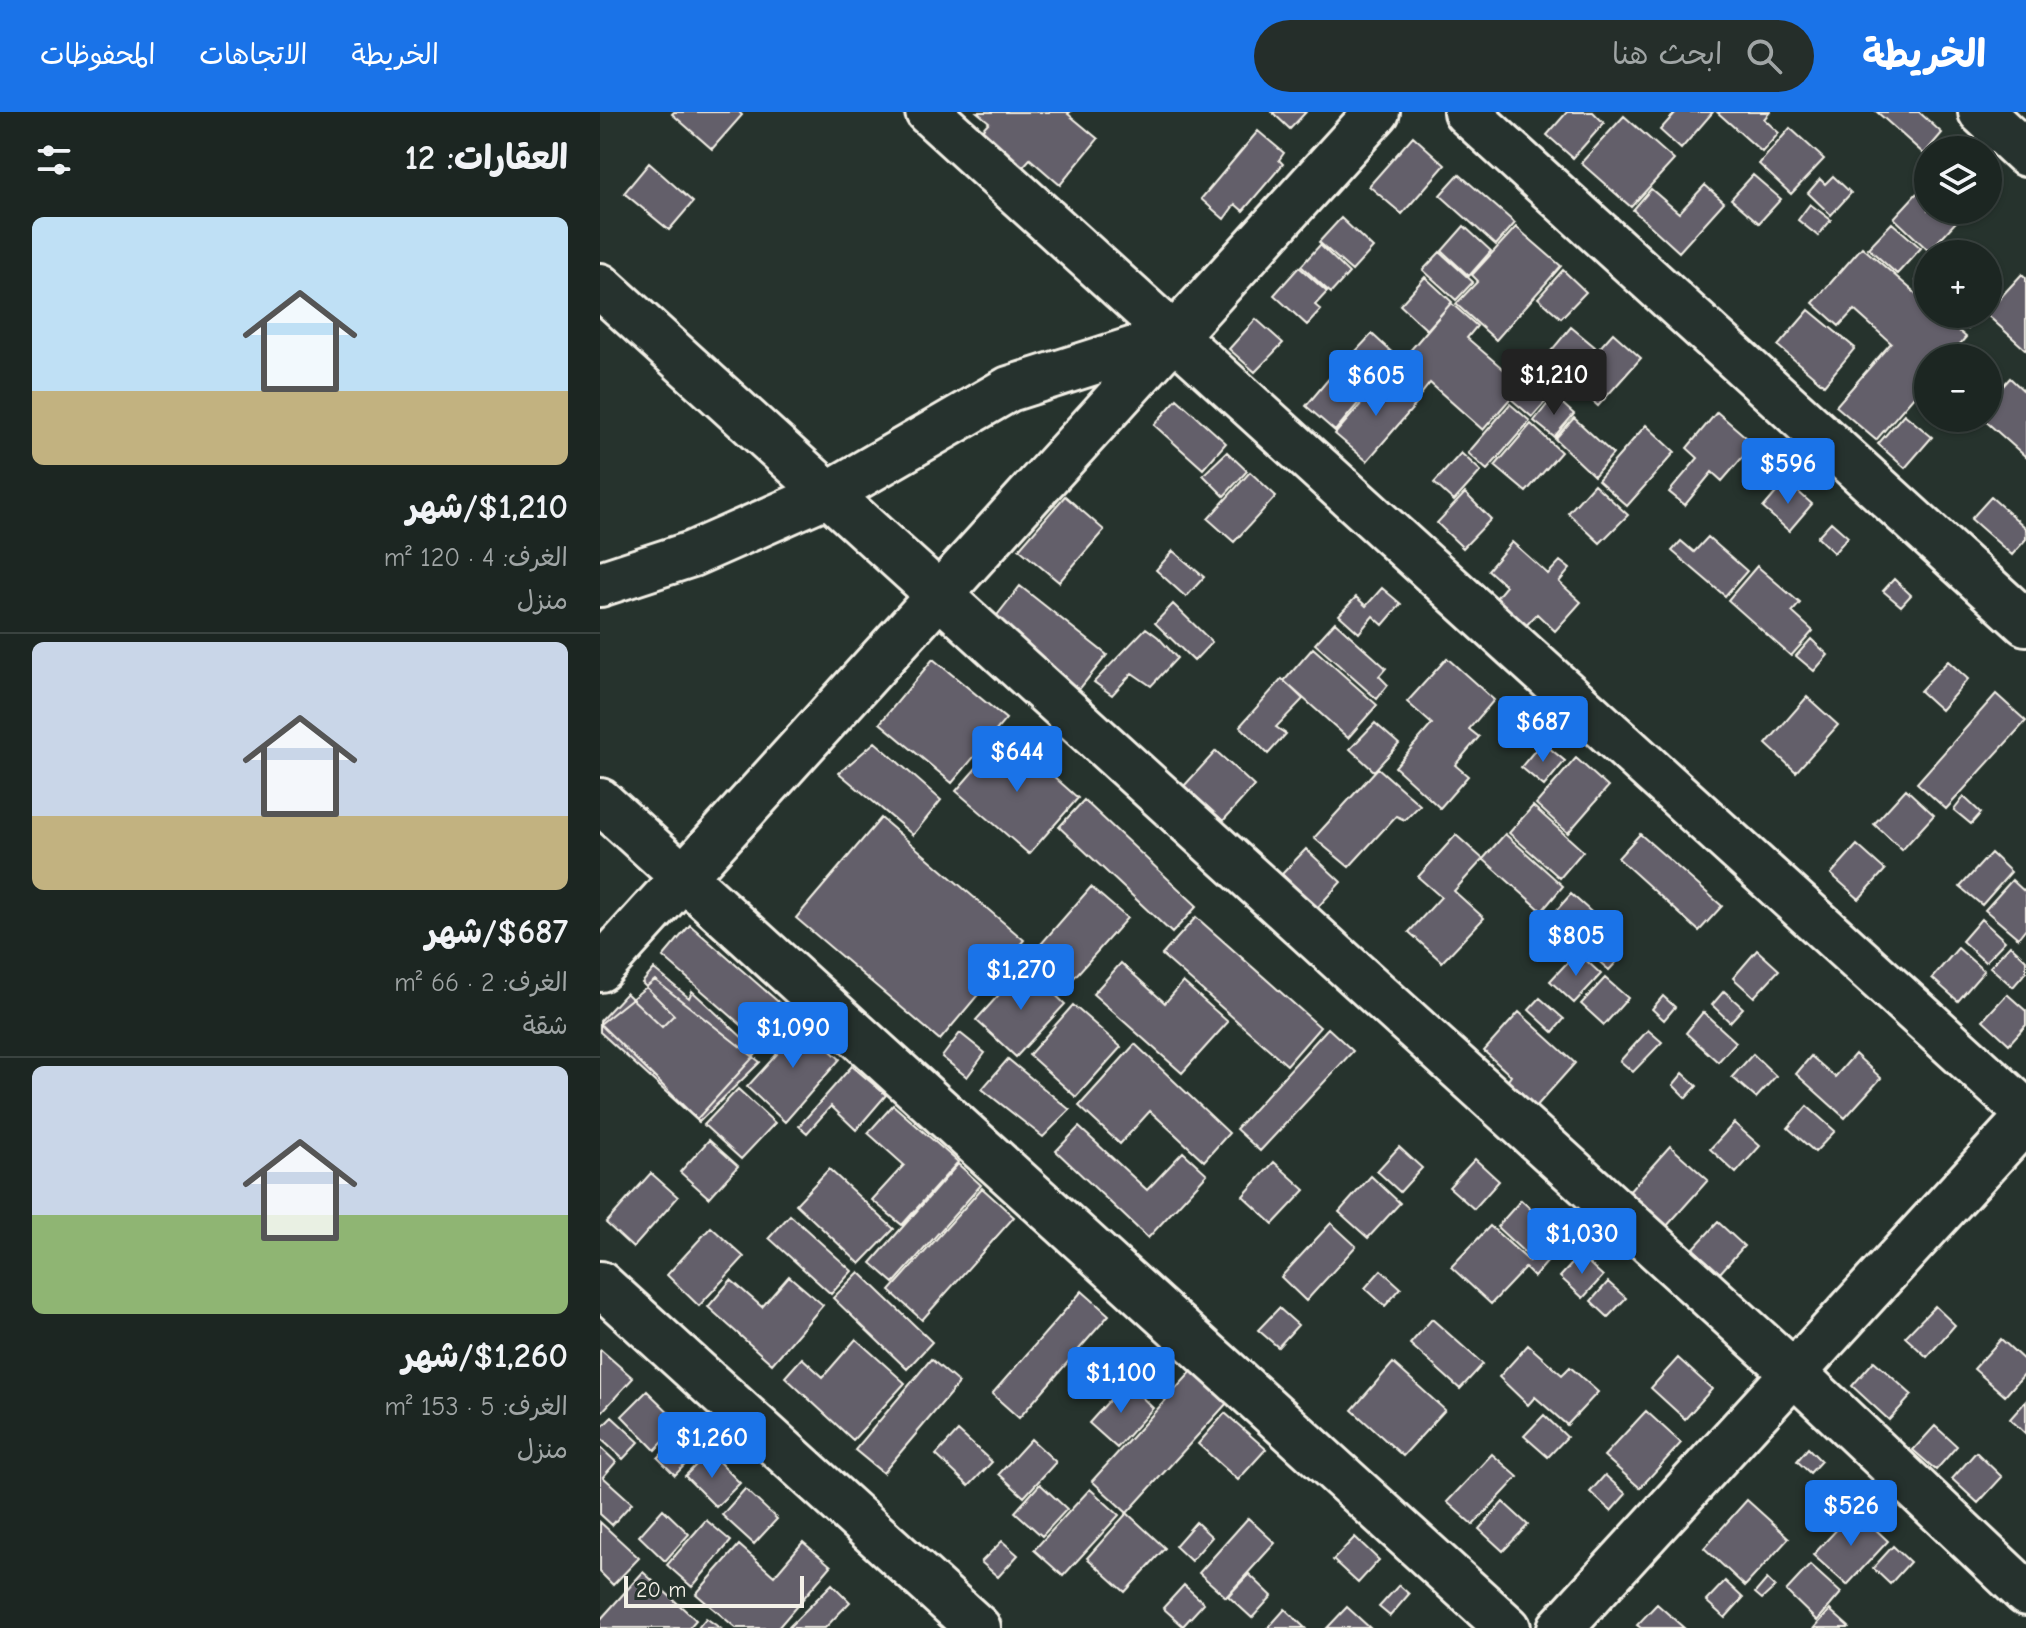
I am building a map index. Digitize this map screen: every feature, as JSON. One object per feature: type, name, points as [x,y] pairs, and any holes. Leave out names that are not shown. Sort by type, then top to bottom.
[{"type":"street","points":[[928,112],[2026,1112]]},
{"type":"street","points":[[600,969],[1377,112]]},
{"type":"street","points":[[1466,112],[2026,623]]},
{"type":"street","points":[[1981,112],[2026,154]]},
{"type":"street","points":[[600,286],[1794,1373],[2026,1593]]},
{"type":"street","points":[[600,584],[692,554],[828,494],[1009,389],[1174,336]]},
{"type":"street","points":[[600,801],[1508,1628]]},
{"type":"street","points":[[1560,1628],[2026,1119]]},
{"type":"street","points":[[600,1284],[978,1628]]},
{"type":"building","points":[[739,112],[742,115],[712,149],[672,114]]},
{"type":"building","points":[[977,112],[1070,112],[1068,114],[1098,139],[1060,185],[1030,159],[1020,170],[978,134],[989,122]]},
{"type":"building","points":[[1272,112],[1306,112],[1290,129]]},
{"type":"building","points":[[1567,112],[1593,112],[1604,123],[1573,158],[1547,135]]},
{"type":"building","points":[[1676,112],[1713,112],[1681,149],[1660,130]]},
{"type":"building","points":[[1717,112],[1770,112],[1764,119],[1779,133],[1762,152]]},
{"type":"building","points":[[1877,112],[1919,112],[1942,133],[1939,136],[1914,136],[1914,145]]},
{"type":"building","points":[[1624,116],[1674,160],[1631,207],[1581,163]]},
{"type":"building","points":[[1790,128],[1824,159],[1791,194],[1759,164]]},
{"type":"building","points":[[1258,131],[1284,153],[1279,160],[1283,164],[1243,211],[1235,204],[1224,219],[1201,199]]},
{"type":"building","points":[[1413,136],[1445,165],[1402,214],[1369,186]]},
{"type":"building","points":[[649,163],[693,202],[669,230],[624,193]]},
{"type":"building","points":[[1459,174],[1515,223],[1496,245],[1440,195]]},
{"type":"building","points":[[1753,175],[1781,199],[1759,223],[1731,199]]},
{"type":"building","points":[[1833,176],[1851,193],[1831,215],[1808,193],[1820,179],[1825,184]]},
{"type":"building","points":[[1705,185],[1724,202],[1679,252],[1633,210],[1651,189],[1679,213]]},
{"type":"building","points":[[1914,196],[1914,224],[1954,224],[1939,240],[1917,240],[1894,218]]},
{"type":"building","points":[[1810,204],[1831,220],[1818,236],[1798,220]]},
{"type":"building","points":[[1341,218],[1373,248],[1352,271],[1319,242]]},
{"type":"building","points":[[1892,223],[1914,242],[1914,256],[1897,274],[1868,248]]},
{"type":"building","points":[[1464,226],[1491,251],[1469,276],[1442,251]]},
{"type":"building","points":[[1516,227],[1561,266],[1496,340],[1456,304],[1478,281],[1472,275]]},
{"type":"building","points":[[1320,245],[1349,273],[1331,293],[1301,266]]},
{"type":"building","points":[[1862,247],[1914,292],[1914,328],[1955,328],[1966,337],[1960,344],[1914,344],[1914,396],[1876,440],[1836,406],[1891,343],[1854,310],[1839,326],[1813,303]]},
{"type":"building","points":[[1440,252],[1473,282],[1456,300],[1423,270]]},
{"type":"building","points":[[1299,267],[1327,292],[1315,305],[1321,310],[1307,325],[1274,295]]},
{"type":"building","points":[[1563,270],[1586,292],[1561,318],[1538,298]]},
{"type":"building","points":[[2022,274],[2026,278],[2026,350],[2002,328],[2002,296]]},
{"type":"building","points":[[1425,277],[1452,302],[1427,330],[1400,305]]},
{"type":"building","points":[[1451,303],[1477,326],[1467,338],[1522,385],[1483,430],[1430,383],[1418,398],[1390,374]]},
{"type":"building","points":[[1809,310],[1855,348],[1824,385],[1778,346]]},
{"type":"building","points":[[1256,319],[1283,343],[1255,372],[1229,349]]},
{"type":"building","points":[[1571,327],[1595,347],[1575,371],[1551,351]]},
{"type":"building","points":[[1613,333],[1641,358],[1598,406],[1570,381]]},
{"type":"building","points":[[1372,334],[1397,357],[1382,374],[1356,351]]},
{"type":"building","points":[[1551,355],[1571,373],[1532,417],[1511,399]]},
{"type":"building","points":[[1332,375],[1361,400],[1335,431],[1306,406]]},
{"type":"building","points":[[1386,375],[1418,402],[1367,461],[1335,434]]},
{"type":"building","points":[[2010,378],[2026,393],[2026,457],[1998,432],[2002,432],[2002,387]]},
{"type":"building","points":[[1554,396],[1574,414],[1554,437],[1534,421]]},
{"type":"building","points":[[1177,399],[1226,443],[1203,469],[1154,425]]},
{"type":"building","points":[[1510,404],[1530,421],[1487,470],[1468,453]]},
{"type":"building","points":[[1717,412],[1754,444],[1722,481],[1712,472],[1685,505],[1669,492],[1698,458],[1687,448]]},
{"type":"building","points":[[1904,414],[1914,422],[1914,432],[1926,432],[1932,437],[1905,468],[1878,444]]},
{"type":"building","points":[[1574,418],[1613,454],[1594,476],[1555,439]]},
{"type":"building","points":[[1531,424],[1561,452],[1526,492],[1495,466]]},
{"type":"building","points":[[1646,425],[1675,452],[1627,506],[1598,480]]},
{"type":"building","points":[[1227,452],[1247,471],[1224,496],[1203,475]]},
{"type":"building","points":[[1461,453],[1481,471],[1454,501],[1434,483]]},
{"type":"building","points":[[1250,472],[1276,496],[1234,542],[1208,519]]},
{"type":"building","points":[[1786,481],[1812,504],[1789,531],[1763,508]]},
{"type":"building","points":[[1594,484],[1628,515],[1600,543],[1568,513]]},
{"type":"building","points":[[1465,493],[1491,519],[1463,548],[1437,523]]},
{"type":"building","points":[[1065,496],[1104,530],[1059,582],[1019,549]]},
{"type":"building","points":[[1991,497],[2026,528],[2026,539],[2012,555],[1971,519]]},
{"type":"building","points":[[1831,522],[1848,537],[1834,553],[1817,537]]},
{"type":"building","points":[[1708,537],[1747,571],[1725,596],[1672,551],[1681,541],[1694,552]]},
{"type":"building","points":[[1512,542],[1548,574],[1560,561],[1570,569],[1559,582],[1581,602],[1555,631],[1537,614],[1522,630],[1492,603],[1506,586],[1488,570]]},
{"type":"building","points":[[1173,551],[1204,577],[1186,597],[1156,570]]},
{"type":"building","points":[[1757,566],[1800,603],[1792,612],[1813,631],[1791,656],[1728,600]]},
{"type":"building","points":[[1894,579],[1911,595],[1901,606],[1883,591]]},
{"type":"building","points":[[1020,586],[1107,655],[1077,692],[991,623]]},
{"type":"building","points":[[1382,588],[1401,604],[1383,625],[1373,616],[1359,633],[1339,615],[1356,597],[1366,606]]},
{"type":"building","points":[[1173,604],[1212,642],[1194,661],[1155,623]]},
{"type":"building","points":[[1335,622],[1386,668],[1379,676],[1388,685],[1377,699],[1315,644]]},
{"type":"building","points":[[1146,628],[1177,658],[1151,686],[1132,673],[1112,695],[1094,682]]},
{"type":"building","points":[[1811,639],[1828,655],[1814,671],[1796,656]]},
{"type":"building","points":[[1313,648],[1377,705],[1348,738],[1284,681]]},
{"type":"building","points":[[1447,658],[1494,700],[1469,729],[1479,737],[1455,765],[1468,776],[1440,808],[1395,767],[1432,724],[1407,702]]},
{"type":"building","points":[[933,659],[1006,719],[952,783],[880,723]]},
{"type":"building","points":[[1948,661],[1968,679],[1941,710],[1920,691]]},
{"type":"building","points":[[1282,679],[1303,699],[1276,727],[1286,734],[1268,754],[1240,726]]},
{"type":"building","points":[[1996,694],[2026,721],[1946,809],[1917,783]]},
{"type":"building","points":[[1807,697],[1838,725],[1796,772],[1766,744]]},
{"type":"building","points":[[1375,723],[1399,744],[1374,771],[1350,749]]},
{"type":"building","points":[[1006,734],[1078,798],[1029,854],[956,791]]},
{"type":"building","points":[[875,742],[941,800],[913,835],[839,773]]},
{"type":"building","points":[[1542,742],[1565,761],[1544,786],[1521,767]]},
{"type":"building","points":[[1216,751],[1254,786],[1223,821],[1184,786]]},
{"type":"building","points":[[1576,758],[1608,787],[1568,833],[1536,804]]},
{"type":"building","points":[[1378,768],[1420,805],[1405,820],[1396,816],[1349,867],[1314,838]]},
{"type":"building","points":[[1906,789],[1934,815],[1902,850],[1874,824]]},
{"type":"building","points":[[1964,797],[1981,813],[1971,824],[1954,810]]},
{"type":"building","points":[[1084,800],[1197,906],[1172,933],[1059,827]]},
{"type":"building","points":[[1533,806],[1583,851],[1560,878],[1509,833]]},
{"type":"building","points":[[881,818],[1024,940],[940,1040],[796,918]]},
{"type":"building","points":[[1505,834],[1563,886],[1542,911],[1483,859]]},
{"type":"building","points":[[1640,834],[1722,906],[1699,931],[1618,858]]},
{"type":"building","points":[[1456,835],[1483,859],[1454,891],[1484,918],[1442,962],[1409,932],[1441,897],[1418,877]]},
{"type":"building","points":[[1857,845],[1885,870],[1859,899],[1831,874]]},
{"type":"building","points":[[1306,849],[1341,882],[1317,908],[1282,874]]},
{"type":"building","points":[[1991,853],[2011,872],[1982,905],[1960,887]]},
{"type":"building","points":[[2012,880],[2026,893],[2026,928],[2018,938],[1985,910]]},
{"type":"building","points":[[1091,887],[1127,918],[1072,980],[1034,952]]},
{"type":"building","points":[[1571,894],[1597,917],[1573,944],[1546,922]]},
{"type":"building","points":[[1196,917],[1320,1027],[1287,1065],[1162,955]]},
{"type":"building","points":[[1981,919],[2005,941],[1985,962],[1962,941]]},
{"type":"building","points":[[690,925],[790,1012],[762,1043],[663,957]]},
{"type":"building","points":[[1593,931],[1622,956],[1609,970],[1580,945]]},
{"type":"building","points":[[2010,945],[2026,960],[2026,972],[2013,987],[1990,967]]},
{"type":"building","points":[[1958,948],[1984,971],[1958,1001],[1932,978]]},
{"type":"building","points":[[1757,950],[1779,970],[1754,997],[1733,978]]},
{"type":"building","points":[[1577,952],[1601,974],[1574,1003],[1550,981]]},
{"type":"building","points":[[1121,963],[1165,1003],[1183,982],[1228,1022],[1182,1073],[1093,994]]},
{"type":"building","points":[[1025,966],[1065,1004],[1016,1057],[976,1020]]},
{"type":"building","points":[[654,969],[689,998],[692,991],[758,1052],[697,1119],[600,1024],[626,993],[662,1027],[674,1015],[642,983]]},
{"type":"building","points":[[1605,978],[1628,998],[1604,1025],[1581,1004]]},
{"type":"building","points":[[655,980],[760,1062],[699,1122],[600,1032],[600,1024]]},
{"type":"building","points":[[1724,991],[1743,1008],[1730,1022],[1712,1005]]},
{"type":"building","points":[[2007,994],[2026,1011],[2026,1025],[2009,1044],[1983,1020]]},
{"type":"building","points":[[1663,996],[1675,1007],[1664,1020],[1652,1009]]},
{"type":"building","points":[[1540,998],[1564,1019],[1553,1032],[1529,1010]]},
{"type":"building","points":[[1073,1005],[1121,1047],[1076,1097],[1029,1055]]},
{"type":"building","points":[[1519,1012],[1575,1063],[1534,1109],[1506,1083],[1511,1076],[1484,1051]]},
{"type":"building","points":[[1703,1012],[1736,1042],[1718,1062],[1686,1033]]},
{"type":"building","points":[[794,1019],[840,1059],[785,1122],[747,1087],[777,1054],[769,1047]]},
{"type":"building","points":[[1328,1028],[1353,1051],[1260,1151],[1236,1129]]},
{"type":"building","points":[[1648,1030],[1662,1042],[1633,1072],[1620,1061]]},
{"type":"building","points":[[960,1033],[985,1053],[967,1077],[942,1057]]},
{"type":"building","points":[[1135,1044],[1229,1133],[1204,1161],[1150,1111],[1120,1144],[1079,1106]]},
{"type":"building","points":[[1753,1054],[1776,1076],[1756,1098],[1732,1077]]},
{"type":"building","points":[[1855,1054],[1881,1078],[1845,1118],[1796,1074],[1811,1056],[1835,1077]]},
{"type":"building","points":[[1008,1059],[1070,1110],[1043,1137],[982,1089]]},
{"type":"building","points":[[852,1066],[886,1095],[856,1130],[831,1106],[807,1133],[799,1126]]},
{"type":"building","points":[[1683,1073],[1697,1086],[1686,1098],[1673,1085]]},
{"type":"building","points":[[738,1089],[775,1123],[741,1159],[704,1125]]},
{"type":"building","points":[[893,1105],[958,1162],[902,1225],[872,1200],[904,1165],[868,1133]]},
{"type":"building","points":[[1807,1106],[1835,1131],[1815,1152],[1788,1128]]},
{"type":"building","points":[[1734,1123],[1760,1146],[1736,1173],[1710,1149]]},
{"type":"building","points":[[1079,1127],[1147,1190],[1183,1152],[1207,1174],[1148,1238],[1056,1151]]},
{"type":"building","points":[[709,1140],[738,1166],[709,1198],[680,1172]]},
{"type":"building","points":[[1670,1146],[1708,1180],[1666,1227],[1628,1193]]},
{"type":"building","points":[[1399,1147],[1422,1168],[1400,1192],[1377,1171]]},
{"type":"building","points":[[1475,1159],[1499,1181],[1474,1209],[1449,1187]]},
{"type":"building","points":[[1274,1162],[1305,1190],[1273,1224],[1243,1196]]},
{"type":"building","points":[[958,1164],[981,1185],[894,1283],[871,1263]]},
{"type":"building","points":[[829,1169],[894,1229],[860,1264],[796,1204]]},
{"type":"building","points":[[651,1173],[678,1197],[633,1248],[606,1223]]},
{"type":"building","points":[[1371,1176],[1400,1203],[1368,1238],[1339,1212]]},
{"type":"building","points":[[982,1188],[1014,1217],[922,1320],[890,1291]]},
{"type":"building","points":[[1521,1200],[1551,1228],[1526,1254],[1497,1227]]},
{"type":"building","points":[[790,1215],[852,1271],[831,1294],[769,1238]]},
{"type":"building","points":[[1718,1222],[1744,1246],[1720,1273],[1693,1249]]},
{"type":"building","points":[[1331,1223],[1356,1246],[1306,1301],[1281,1277]]},
{"type":"building","points":[[1490,1226],[1529,1261],[1553,1235],[1563,1244],[1534,1277],[1525,1268],[1491,1304],[1451,1267]]},
{"type":"building","points":[[711,1227],[744,1257],[699,1306],[667,1275]]},
{"type":"building","points":[[1580,1255],[1603,1276],[1583,1298],[1560,1277]]},
{"type":"building","points":[[1381,1270],[1401,1288],[1385,1306],[1365,1288]]},
{"type":"building","points":[[859,1272],[932,1342],[907,1369],[833,1298]]},
{"type":"building","points":[[789,1276],[823,1305],[772,1364],[708,1307],[731,1280],[762,1307]]},
{"type":"building","points":[[1608,1282],[1626,1298],[1608,1317],[1591,1301]]},
{"type":"building","points":[[1082,1291],[1109,1315],[1019,1418],[992,1394]]},
{"type":"building","points":[[1935,1306],[1955,1325],[1927,1357],[1905,1337]]},
{"type":"building","points":[[1279,1308],[1298,1325],[1278,1347],[1258,1330]]},
{"type":"building","points":[[1432,1319],[1483,1364],[1460,1389],[1410,1344]]},
{"type":"building","points":[[856,1339],[905,1383],[853,1440],[785,1377],[802,1358],[823,1377]]},
{"type":"building","points":[[2001,1339],[2026,1362],[2026,1372],[2005,1396],[1974,1369]]},
{"type":"building","points":[[1528,1345],[1562,1375],[1570,1367],[1598,1392],[1567,1425],[1535,1397],[1528,1405],[1499,1377]]},
{"type":"building","points":[[600,1351],[633,1378],[600,1414]]},
{"type":"building","points":[[1678,1358],[1712,1389],[1685,1419],[1651,1388]]},
{"type":"building","points":[[931,1359],[959,1383],[883,1473],[855,1450]]},
{"type":"building","points":[[1874,1361],[1912,1395],[1889,1420],[1852,1386]]},
{"type":"building","points":[[1393,1363],[1445,1410],[1403,1456],[1352,1410]]},
{"type":"building","points":[[1193,1370],[1228,1402],[1127,1513],[1092,1481]]},
{"type":"building","points":[[1126,1382],[1153,1408],[1117,1448],[1089,1423]]},
{"type":"building","points":[[647,1391],[681,1424],[655,1450],[622,1416]]},
{"type":"building","points":[[2026,1401],[2026,1434],[2010,1419]]},
{"type":"building","points":[[1646,1411],[1681,1443],[1640,1488],[1604,1456]]},
{"type":"building","points":[[1225,1413],[1266,1449],[1238,1480],[1198,1444]]},
{"type":"building","points":[[1544,1415],[1567,1437],[1548,1457],[1524,1436]]},
{"type":"building","points":[[612,1417],[639,1442],[623,1459],[600,1438],[600,1429]]},
{"type":"building","points":[[1935,1426],[1957,1446],[1936,1470],[1913,1450]]},
{"type":"building","points":[[684,1431],[701,1448],[675,1475],[658,1458]]},
{"type":"building","points":[[958,1431],[992,1462],[969,1486],[936,1455]]},
{"type":"building","points":[[1031,1439],[1056,1462],[1024,1497],[999,1474]]},
{"type":"building","points":[[600,1447],[616,1462],[603,1477],[632,1503],[612,1525],[600,1514]]},
{"type":"building","points":[[1808,1448],[1821,1461],[1810,1473],[1797,1461]]},
{"type":"building","points":[[709,1452],[740,1483],[716,1507],[685,1476]]},
{"type":"building","points":[[1976,1452],[2002,1477],[1978,1503],[1952,1479]]},
{"type":"building","points":[[1492,1454],[1518,1477],[1473,1525],[1447,1502]]},
{"type":"building","points":[[1605,1475],[1626,1494],[1611,1511],[1590,1492]]},
{"type":"building","points":[[1040,1484],[1067,1509],[1042,1536],[1015,1512]]},
{"type":"building","points":[[745,1489],[777,1519],[754,1544],[722,1515]]},
{"type":"building","points":[[1090,1489],[1119,1515],[1063,1576],[1034,1550]]},
{"type":"building","points":[[1747,1500],[1789,1538],[1745,1586],[1704,1548]]},
{"type":"building","points":[[1503,1502],[1528,1525],[1503,1551],[1479,1529]]},
{"type":"building","points":[[663,1509],[689,1534],[665,1561],[639,1536]]},
{"type":"building","points":[[1855,1510],[1888,1541],[1847,1585],[1813,1555]]},
{"type":"building","points":[[1127,1513],[1165,1548],[1125,1592],[1087,1558]]},
{"type":"building","points":[[1248,1518],[1275,1543],[1226,1597],[1199,1573]]},
{"type":"building","points":[[706,1520],[731,1541],[692,1587],[667,1565]]},
{"type":"building","points":[[600,1522],[639,1558],[613,1585],[600,1572]]},
{"type":"building","points":[[1196,1522],[1212,1537],[1191,1561],[1175,1546]]},
{"type":"building","points":[[1355,1537],[1379,1560],[1358,1583],[1333,1560]]},
{"type":"building","points":[[1002,1541],[1018,1555],[998,1577],[981,1562]]},
{"type":"building","points":[[803,1542],[831,1566],[778,1628],[736,1628],[696,1594],[739,1545],[774,1576]]},
{"type":"building","points":[[1893,1546],[1910,1562],[1890,1584],[1873,1568]]},
{"type":"building","points":[[1810,1565],[1841,1593],[1817,1621],[1786,1591]]},
{"type":"building","points":[[643,1572],[696,1620],[689,1628],[600,1628],[600,1620]]},
{"type":"building","points":[[1249,1574],[1272,1596],[1252,1618],[1228,1596]]},
{"type":"building","points":[[1767,1579],[1775,1587],[1762,1599],[1755,1593]]},
{"type":"building","points":[[1725,1581],[1743,1598],[1725,1618],[1706,1601]]},
{"type":"building","points":[[832,1584],[850,1602],[825,1628],[790,1628],[789,1627]]},
{"type":"building","points":[[1184,1585],[1204,1603],[1183,1626],[1163,1608]]},
{"type":"building","points":[[1399,1585],[1409,1594],[1390,1616],[1379,1607]]},
{"type":"building","points":[[1657,1604],[1684,1628],[1641,1628],[1637,1625]]},
{"type":"building","points":[[1347,1607],[1370,1628],[1327,1628]]},
{"type":"building","points":[[1285,1609],[1305,1628],[1268,1628]]},
{"type":"building","points":[[1830,1610],[1849,1627],[1814,1628]]},
{"type":"building","points":[[706,1618],[720,1628],[698,1628]]}]
